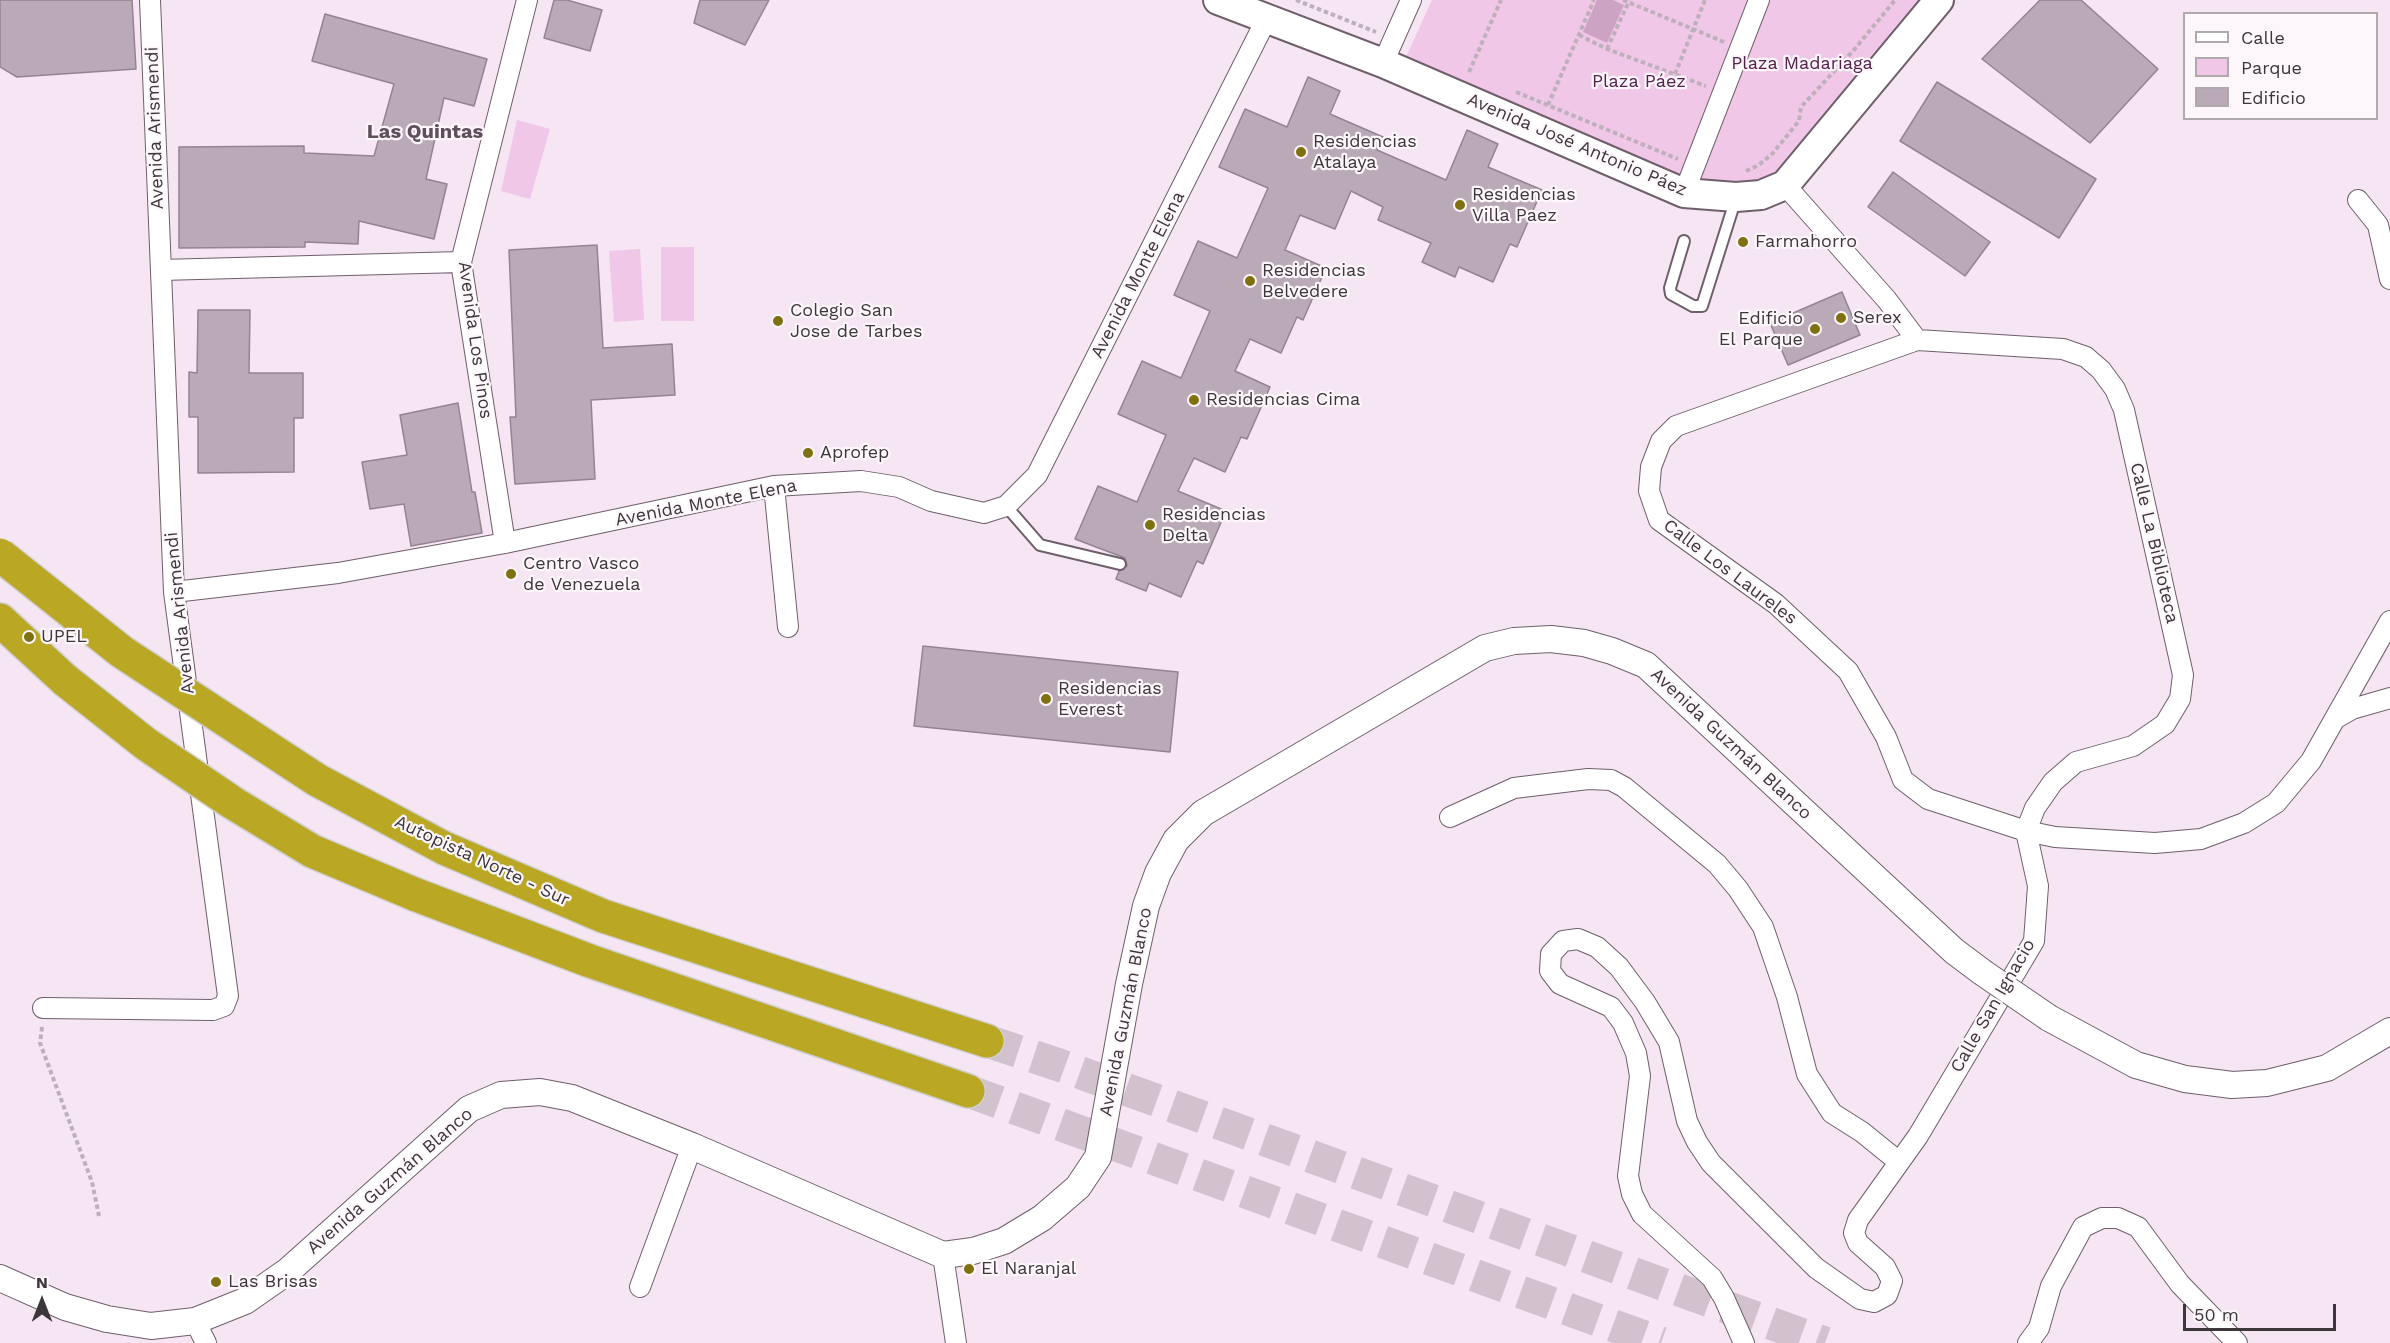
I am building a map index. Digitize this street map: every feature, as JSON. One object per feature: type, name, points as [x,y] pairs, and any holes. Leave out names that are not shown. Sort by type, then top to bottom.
[{"type":"highway","name":"Autopista Norte - Sur","points":[[0,555],[122,652],[317,780],[444,848],[603,916],[987,1041]]},
{"type":"highway","points":[[0,620],[65,680],[146,744],[233,803],[312,851],[414,894],[590,961],[968,1091]]},
{"type":"highway","points":[[0,638],[65,680]]},
{"type":"main road","name":"Avenida José Antonio Páez","points":[[1218,0],[1267,18],[1388,51],[1684,193],[1736,186],[1761,195],[1785,184],[1939,0]]},
{"type":"street","name":"Avenida Arismendi","points":[[43,1008],[213,1010],[224,1006],[228,996],[174,592],[150,0]]},
{"type":"street","name":"Avenida Los Pinos","points":[[505,543],[460,262],[527,0]]},
{"type":"street","points":[[1388,51],[1411,0]]},
{"type":"street","points":[[1684,193],[1759,0]]},
{"type":"street","name":"Avenida Monte Elena","points":[[174,592],[338,573],[505,543],[774,486],[861,481],[899,487],[931,501],[984,513],[1005,506],[1037,475],[1267,18]]},
{"type":"street","points":[[1785,184],[1887,300],[1917,340]]},
{"type":"street","points":[[2358,200],[2378,225],[2390,279]]},
{"type":"street","points":[[161,270],[460,262]]},
{"type":"street","name":"Calle Los Laureles","points":[[1917,340],[1676,426],[1661,441],[1651,467],[1649,490],[1659,520],[1776,604],[1848,671],[1886,737],[1903,780],[1928,799],[2026,831],[2055,837],[2155,843],[2201,839],[2234,827],[2277,803],[2311,761],[2338,717],[2390,621]]},
{"type":"street","name":"Calle La Biblioteca","points":[[1917,340],[2063,349],[2086,357],[2101,370],[2115,389],[2124,410],[2183,675],[2180,699],[2165,724],[2133,746],[2076,762],[2053,782],[2035,808],[2026,831]]},
{"type":"street","points":[[774,486],[788,627]]},
{"type":"street","name":"Avenida Guzmán Blanco","points":[[0,1278],[65,1307],[107,1319],[201,1332],[288,1271],[469,1109],[501,1095],[540,1092],[572,1098],[692,1146],[943,1255],[974,1251],[1004,1241],[1042,1218],[1078,1187],[1098,1157],[1146,906],[1158,873],[1176,840],[1203,813],[1485,648],[1514,641],[1551,639],[1603,648],[1646,665],[1954,951],[2049,1018],[2136,1065],[2185,1079],[2232,1085],[2267,1083],[2327,1068],[2390,1031]]},
{"type":"street","points":[[2338,717],[2352,709],[2390,698]]},
{"type":"street","points":[[1450,817],[1514,788],[1588,779],[1611,780],[1624,787],[1717,864],[1738,889],[1763,927],[1787,997],[1807,1074],[1832,1113],[1862,1132],[1899,1162]]},
{"type":"street","name":"Calle San Ignacio","points":[[1744,1343],[1725,1298],[1712,1278],[1642,1214],[1632,1194],[1628,1176],[1640,1076],[1636,1053],[1623,1023],[1611,1008],[1560,984],[1550,971],[1551,954],[1563,941],[1578,939],[1597,947],[1619,967],[1645,1002],[1669,1042],[1687,1121],[1711,1163],[1816,1268],[1860,1299],[1874,1302],[1887,1295],[1892,1281],[1885,1267],[1858,1243],[1854,1233],[1858,1220],[1918,1136],[2034,941],[2038,886],[2026,831]]},
{"type":"street","points":[[639,1287],[692,1146]]},
{"type":"street","points":[[2028,1343],[2039,1328],[2051,1286],[2084,1227],[2102,1218],[2118,1218],[2138,1227],[2180,1284],[2237,1343]]},
{"type":"street","points":[[943,1255],[956,1343]]},
{"type":"lane","points":[[1684,241],[1670,288],[1674,298],[1697,307],[1702,306],[1736,186]]},
{"type":"lane","points":[[1005,506],[1040,545],[1120,564]]},
{"type":"path","points":[[1296,0],[1388,51]]},
{"type":"path","points":[[1469,72],[1501,0]]},
{"type":"path","points":[[1548,105],[1594,0]]},
{"type":"path","points":[[1623,0],[1727,43]]},
{"type":"path","points":[[1675,74],[1705,0]]},
{"type":"path","points":[[1736,186],[1773,153],[1799,121],[1801,107],[1853,51],[1895,0]]},
{"type":"path","points":[[1607,49],[1629,1]]},
{"type":"path","points":[[1579,35],[1607,49],[1710,88]]},
{"type":"path","points":[[1459,68],[1479,76]]},
{"type":"path","points":[[1509,88],[1681,161]]},
{"type":"path","points":[[43,1008],[40,1043],[92,1182],[99,1216]]},
{"type":"green space","name":"Plaza Páez","points":[[1432,0],[1939,0],[1785,185],[1736,197],[1400,70]]},
{"type":"green space","points":[[517,120],[550,129],[530,199],[501,191]]},
{"type":"green space","points":[[661,247],[694,247],[694,321],[661,321]]},
{"type":"green space","points":[[640,249],[644,320],[614,322],[609,251]]},
{"type":"shaded area","points":[[1597,0],[1613,0],[1624,5],[1607,43],[1583,32]]},
{"type":"building","points":[[0,0],[132,0],[136,69],[17,77],[0,67]]},
{"type":"building","points":[[554,0],[567,0],[602,10],[590,51],[544,38]]},
{"type":"building","points":[[700,0],[769,0],[745,45],[694,23]]},
{"type":"building","points":[[2040,0],[2081,0],[2158,69],[2090,143],[1982,59]]},
{"type":"building","points":[[325,14],[487,59],[474,106],[444,98],[426,179],[447,184],[434,239],[359,221],[358,244],[305,242],[305,247],[179,248],[179,147],[304,146],[304,153],[374,156],[394,84],[312,61]]},
{"type":"building","points":[[1308,77],[1340,91],[1330,114],[1383,137],[1377,150],[1446,180],[1467,130],[1498,144],[1488,167],[1542,190],[1517,247],[1510,244],[1493,282],[1459,267],[1455,277],[1422,262],[1431,243],[1378,220],[1383,207],[1351,191],[1335,229],[1300,215],[1285,250],[1326,268],[1303,320],[1297,317],[1281,353],[1250,339],[1235,371],[1270,387],[1247,439],[1241,437],[1225,472],[1194,458],[1178,491],[1226,511],[1203,564],[1197,561],[1181,597],[1149,583],[1146,591],[1116,579],[1119,571],[1127,566],[1125,558],[1075,539],[1098,486],[1137,502],[1166,435],[1118,414],[1142,361],[1181,378],[1210,311],[1174,295],[1198,241],[1237,258],[1268,188],[1219,167],[1245,109],[1287,127]]},
{"type":"building","points":[[1937,82],[2096,179],[2059,238],[1900,141]]},
{"type":"building","points":[[1893,172],[1990,242],[1965,276],[1868,207]]},
{"type":"building","points":[[597,245],[603,348],[672,344],[675,395],[591,400],[595,479],[515,484],[510,417],[516,417],[509,250]]},
{"type":"building","name":"Edificio El Parque","points":[[1842,292],[1860,335],[1788,365],[1770,323]]},
{"type":"building","points":[[198,310],[250,310],[249,373],[303,373],[303,418],[294,418],[294,472],[198,473],[198,417],[189,417],[189,372],[197,373]]},
{"type":"building","points":[[458,403],[472,492],[475,492],[482,533],[411,546],[404,504],[370,509],[362,462],[407,455],[400,415]]},
{"type":"building","name":"Residencias Everest","points":[[923,646],[1178,672],[1170,752],[914,726]]},
{"type":"tunnel","points":[[987,1041],[1059,1065],[1825,1343]]},
{"type":"tunnel","points":[[968,1091],[1661,1343]]},
{"type":"place","name":"Residencias Atalaya","points":[[1301,152]]},
{"type":"place","name":"Residencias Villa Paez","points":[[1460,205]]},
{"type":"place","name":"Farmahorro","points":[[1743,242]]},
{"type":"place","name":"Residencias Belvedere","points":[[1250,281]]},
{"type":"place","name":"Serex","points":[[1841,318]]},
{"type":"place","name":"Colegio San Jose de Tarbes","points":[[778,321]]},
{"type":"place","name":"Edificio El Parque","points":[[1815,329]]},
{"type":"place","name":"Residencias Cima","points":[[1194,400]]},
{"type":"place","name":"Aprofep","points":[[808,453]]},
{"type":"place","name":"Residencias Delta","points":[[1150,525]]},
{"type":"place","name":"Centro Vasco de Venezuela","points":[[511,574]]},
{"type":"place","name":"UPEL","points":[[29,637]]},
{"type":"place","name":"Residencias Everest","points":[[1046,699]]},
{"type":"place","name":"El Naranjal","points":[[969,1269]]},
{"type":"place","name":"Las Brisas","points":[[216,1282]]},
{"type":"district","name":"Las Quintas","points":[[425,132]]},
{"type":"park label","name":"Plaza Madariaga","points":[[1802,64]]}]
